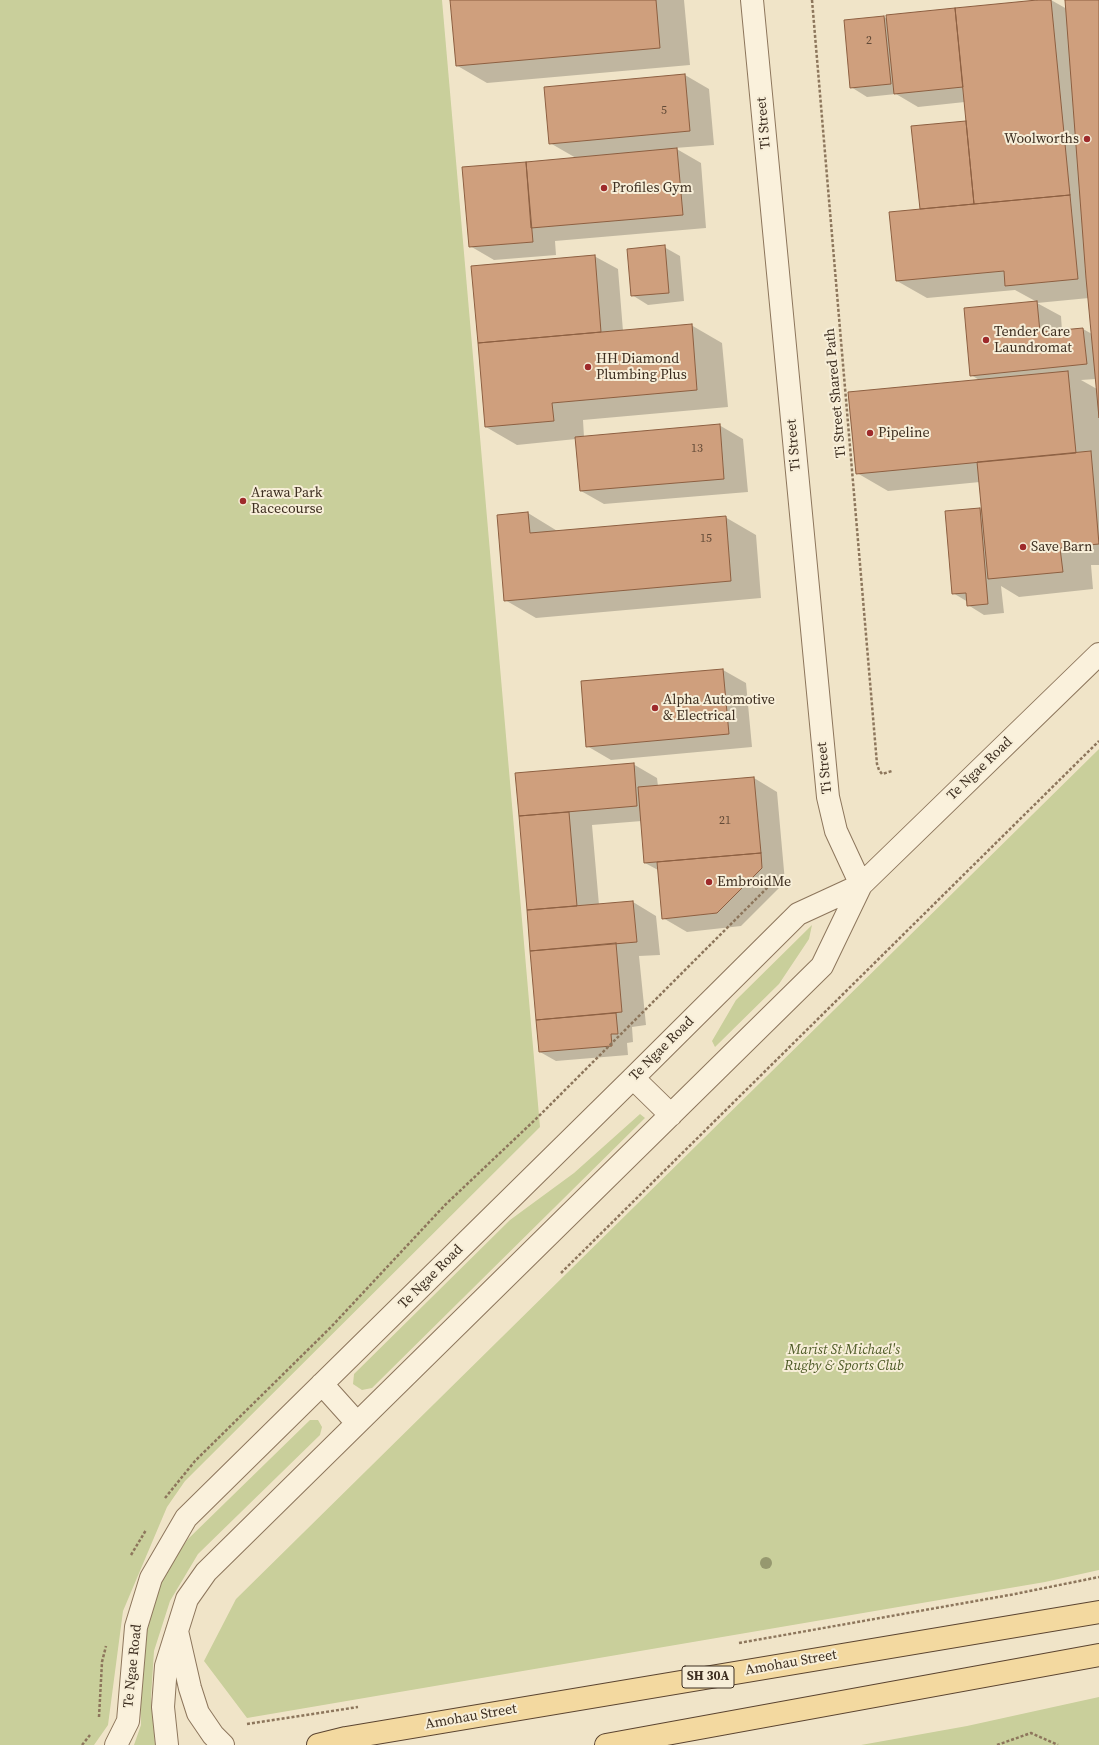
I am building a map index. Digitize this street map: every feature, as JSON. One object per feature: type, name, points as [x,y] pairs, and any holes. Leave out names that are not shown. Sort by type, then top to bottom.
[{"type":"main road","name":"Amohau Street","points":[[318,1745],[346,1738],[1099,1612]]},
{"type":"main road","points":[[606,1745],[1099,1655]]},
{"type":"street","name":"Ti Street","points":[[752,0],[828,797],[836,831],[861,885]]},
{"type":"street","name":"Te Ngae Road","points":[[116,1745],[128,1721],[136,1627],[151,1578],[186,1518],[634,1078],[798,914],[861,885],[1099,654]]},
{"type":"street","name":"Te Ngae Road","points":[[167,1745],[163,1708],[166,1666],[176,1630],[187,1599],[206,1572],[822,966],[861,885]]},
{"type":"street","points":[[634,1078],[671,1115]]},
{"type":"street","points":[[322,1384],[357,1423]]},
{"type":"street","points":[[176,1630],[190,1688],[198,1713],[213,1735],[223,1745]]},
{"type":"path","name":"Ti Street Shared Path","points":[[812,0],[877,764],[882,774],[892,771]]},
{"type":"path","points":[[561,1273],[1099,741]]},
{"type":"path","points":[[539,1116],[777,878]]},
{"type":"path","points":[[734,1644],[1015,1594],[1099,1577]]},
{"type":"path","points":[[247,1724],[365,1706]]},
{"type":"path","points":[[997,1745],[1031,1734],[1058,1745]]},
{"type":"green space","name":"Arawa Park Racecourse","points":[[0,0],[442,0],[540,1127],[185,1481],[167,1507],[123,1611],[108,1725],[94,1745],[0,1745]]},
{"type":"green space","name":"Marist St Michael's Rugby & Sports Club","points":[[1099,749],[1099,1570],[1045,1582],[247,1718],[204,1661],[236,1599]]},
{"type":"green space","points":[[812,925],[809,939],[779,984],[715,1047],[712,1041],[736,1000]]},
{"type":"green space","points":[[640,1114],[645,1118],[372,1388],[362,1390],[353,1384],[354,1374],[510,1220],[574,1173]]},
{"type":"green space","points":[[310,1420],[318,1420],[322,1427],[320,1435],[198,1554],[170,1601],[154,1651],[151,1697],[155,1745],[134,1745],[141,1725],[139,1640],[163,1575],[188,1539]]},
{"type":"green space","points":[[1099,1697],[1099,1745],[861,1745],[967,1726]]},
{"type":"building","points":[[450,0],[656,0],[660,48],[456,66]]},
{"type":"building","points":[[1051,0],[1070,195],[974,204],[955,8]]},
{"type":"building","name":"Woolworths","points":[[1065,0],[1099,0],[1099,418],[1086,278]]},
{"type":"building","points":[[955,8],[963,87],[894,94],[886,15]]},
{"type":"building","points":[[884,16],[891,84],[850,88],[844,20]]},
{"type":"building","points":[[685,74],[690,131],[549,144],[544,87]]},
{"type":"building","points":[[966,121],[974,204],[920,209],[911,126]]},
{"type":"building","name":"Profiles Gym","points":[[677,148],[683,215],[531,228],[526,162]]},
{"type":"building","points":[[526,162],[533,242],[469,247],[462,167]]},
{"type":"building","points":[[1070,195],[1078,279],[1005,286],[1004,271],[896,281],[889,212]]},
{"type":"building","points":[[665,245],[669,293],[631,296],[627,249]]},
{"type":"building","points":[[595,255],[601,332],[478,343],[471,266]]},
{"type":"building","points":[[1037,301],[1040,332],[1083,328],[1087,364],[970,376],[964,308]]},
{"type":"building","name":"HH Diamond Plumbing Plus","points":[[692,324],[697,390],[552,403],[554,421],[485,427],[478,343]]},
{"type":"building","points":[[1068,371],[1076,453],[856,474],[848,392]]},
{"type":"building","points":[[720,424],[724,479],[580,491],[575,437]]},
{"type":"building","points":[[1091,451],[1099,544],[1060,548],[1063,572],[988,579],[977,462]]},
{"type":"building","points":[[980,508],[988,604],[967,606],[966,593],[952,594],[945,511]]},
{"type":"building","points":[[528,512],[530,533],[726,516],[731,581],[504,601],[497,515]]},
{"type":"building","name":"Alpha Automotive & Electrical","points":[[723,669],[729,734],[586,747],[581,681]]},
{"type":"building","points":[[634,763],[637,806],[519,816],[515,773]]},
{"type":"building","points":[[754,777],[761,853],[644,863],[638,787]]},
{"type":"building","points":[[569,812],[577,906],[527,910],[519,816]]},
{"type":"building","points":[[761,853],[762,868],[717,913],[662,919],[657,862]]},
{"type":"building","points":[[633,901],[637,942],[530,951],[527,910]]},
{"type":"building","points":[[616,943],[622,1012],[536,1020],[530,951]]},
{"type":"building","points":[[616,1013],[618,1034],[611,1034],[612,1046],[539,1052],[536,1020]]},
{"type":"place","name":"Woolworths","points":[[1087,139]]},
{"type":"place","name":"Profiles Gym","points":[[604,188]]},
{"type":"place","name":"Tender Care Laundromat","points":[[986,340]]},
{"type":"place","name":"HH Diamond Plumbing Plus","points":[[588,367]]},
{"type":"place","name":"Pipeline","points":[[870,433]]},
{"type":"place","name":"Arawa Park Racecourse","points":[[243,501]]},
{"type":"place","name":"Save Barn","points":[[1023,547]]},
{"type":"place","name":"Alpha Automotive & Electrical","points":[[655,708]]},
{"type":"place","name":"EmbroidMe","points":[[709,882]]}]
